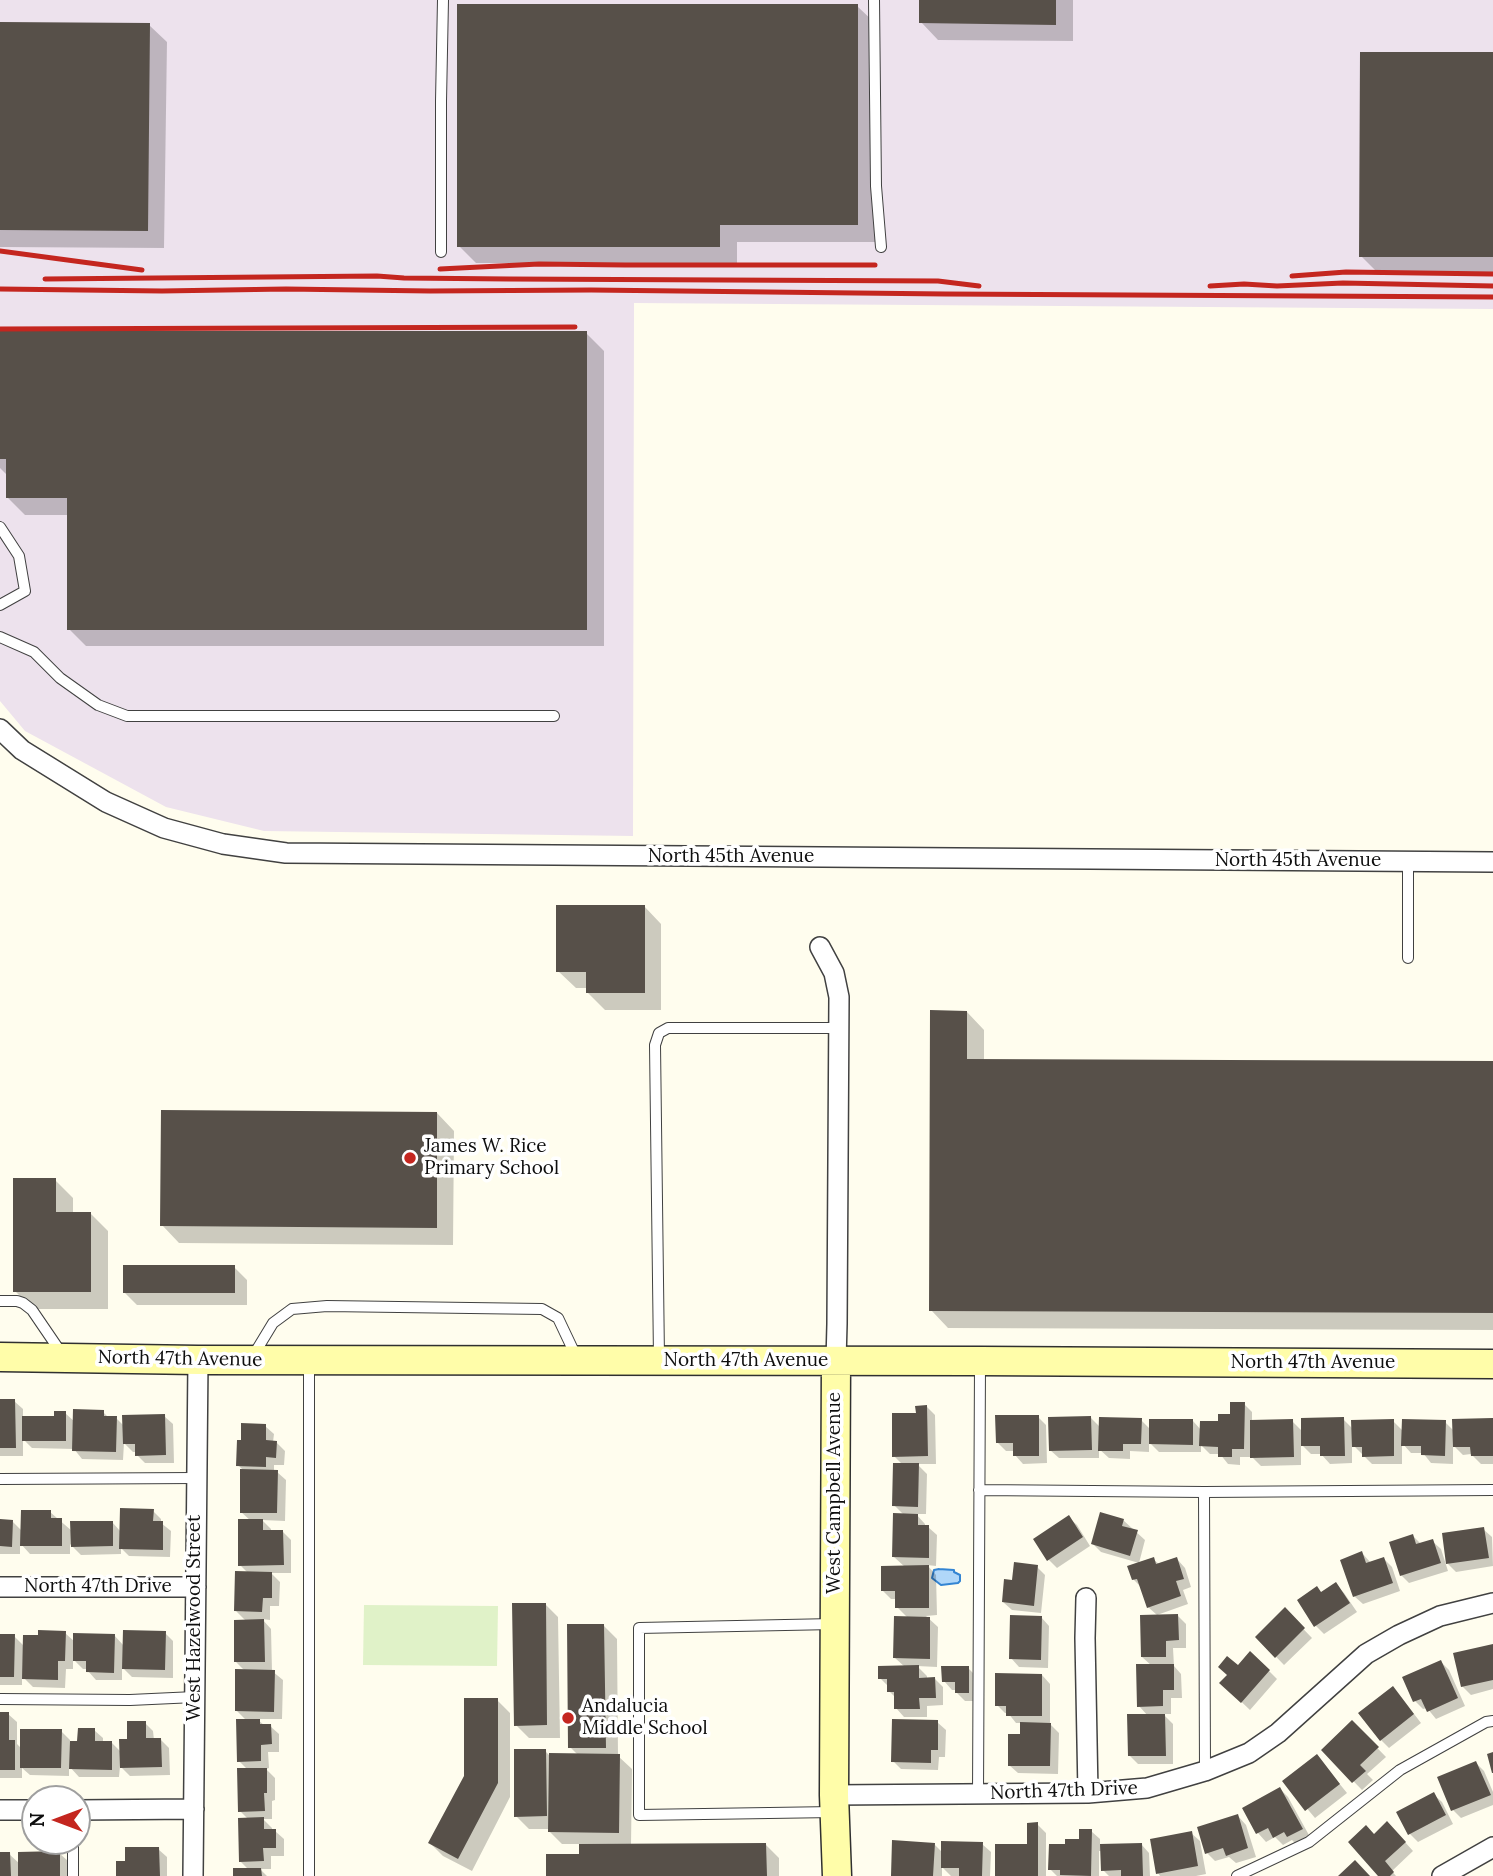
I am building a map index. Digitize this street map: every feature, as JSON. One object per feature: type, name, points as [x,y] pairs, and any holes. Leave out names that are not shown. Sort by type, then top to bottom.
[{"type":"street","name":"North 45th Avenue","points":[[0,729],[22,750],[106,803],[129,813],[164,828],[223,844],[286,853],[1493,862]]},
{"type":"street","name":"West Campbell Avenue","points":[[820,947],[834,973],[839,997],[834,1624],[834,1804],[837,1876]]},
{"type":"street","name":"North 47th Avenue","points":[[0,1357],[1493,1364]]},
{"type":"street","name":"West Hazelwood Street","points":[[193,1876],[198,1360]]},
{"type":"street","name":"North 47th Drive","points":[[0,1587],[196,1587]]},
{"type":"street","points":[[1086,1598],[1088,1793]]},
{"type":"street","name":"North 47th Drive","points":[[834,1804],[978,1794],[1088,1793],[1147,1788],[1205,1771],[1249,1753],[1278,1733],[1366,1654],[1440,1616],[1493,1603]]},
{"type":"street","points":[[91,1810],[194,1809]]},
{"type":"street","points":[[0,1810],[21,1810]]},
{"type":"street","points":[[1442,1876],[1493,1847]]},
{"type":"lane","points":[[441,252],[443,0]]},
{"type":"lane","points":[[874,0],[876,186],[881,247]]},
{"type":"lane","points":[[0,527],[19,555],[25,591],[0,605]]},
{"type":"lane","points":[[0,637],[34,652],[60,678],[98,705],[127,716],[554,716]]},
{"type":"lane","points":[[1408,861],[1408,958]]},
{"type":"lane","points":[[659,1361],[654,1045],[659,1033],[668,1028],[839,1028]]},
{"type":"lane","points":[[0,1301],[17,1301],[32,1310],[65,1358]]},
{"type":"lane","points":[[251,1360],[273,1323],[292,1308],[327,1306],[542,1309],[558,1318],[579,1360]]},
{"type":"lane","points":[[309,1360],[309,1876]]},
{"type":"lane","points":[[978,1794],[980,1361]]},
{"type":"lane","points":[[0,1479],[197,1478]]},
{"type":"lane","points":[[979,1490],[1493,1490]]},
{"type":"lane","points":[[1204,1492],[1205,1771]]},
{"type":"lane","points":[[834,1624],[639,1628],[639,1815],[834,1804]]},
{"type":"lane","points":[[0,1699],[130,1700],[195,1697]]},
{"type":"lane","points":[[1237,1876],[1309,1842],[1399,1770],[1486,1722],[1493,1721]]},
{"type":"lane","points":[[73,1855],[73,1876]]},
{"type":"shaded area","points":[[0,0],[1493,0],[1493,309],[634,303],[633,836],[264,831],[166,807],[25,731],[0,701]]},
{"type":"green space","points":[[364,1605],[498,1606],[497,1666],[363,1665]]},
{"type":"water","points":[[934,1570],[954,1570],[960,1575],[960,1581],[941,1585],[932,1578]]},
{"type":"building","points":[[919,0],[1056,0],[1056,25],[919,23]]},
{"type":"building","points":[[457,4],[858,4],[858,225],[720,225],[720,247],[457,247]]},
{"type":"building","points":[[0,22],[150,23],[148,231],[0,230]]},
{"type":"building","points":[[1360,52],[1493,52],[1493,257],[1359,257]]},
{"type":"building","points":[[0,331],[587,331],[587,630],[67,630],[67,498],[6,498],[6,459],[0,459]]},
{"type":"building","points":[[556,905],[645,905],[645,993],[586,993],[586,972],[556,972]]},
{"type":"building","points":[[930,1010],[967,1011],[967,1059],[1493,1061],[1493,1313],[929,1311]]},
{"type":"building","points":[[161,1110],[437,1112],[437,1228],[160,1226]]},
{"type":"building","points":[[13,1178],[56,1178],[56,1212],[91,1212],[91,1292],[13,1292]]},
{"type":"building","points":[[123,1265],[235,1265],[235,1293],[123,1293]]},
{"type":"building","points":[[0,1399],[15,1399],[16,1448],[0,1448]]},
{"type":"building","points":[[1230,1402],[1245,1402],[1244,1449],[1232,1449],[1232,1457],[1218,1457],[1218,1447],[1199,1446],[1200,1421],[1218,1421],[1218,1414],[1230,1414]]},
{"type":"building","points":[[927,1405],[928,1456],[892,1457],[892,1413],[916,1413],[915,1406]]},
{"type":"building","points":[[73,1409],[104,1410],[104,1416],[117,1416],[116,1452],[72,1451]]},
{"type":"building","points":[[54,1411],[66,1411],[66,1441],[22,1441],[22,1416],[54,1416]]},
{"type":"building","points":[[165,1414],[166,1455],[135,1456],[135,1444],[123,1444],[122,1415]]},
{"type":"building","points":[[995,1415],[1039,1415],[1039,1456],[1013,1456],[1013,1443],[996,1443]]},
{"type":"building","points":[[1091,1416],[1092,1450],[1049,1451],[1048,1417]]},
{"type":"building","points":[[1099,1417],[1142,1418],[1141,1444],[1123,1444],[1123,1451],[1098,1451]]},
{"type":"building","points":[[1344,1417],[1345,1456],[1320,1456],[1320,1446],[1301,1446],[1301,1418]]},
{"type":"building","points":[[1493,1418],[1493,1456],[1471,1456],[1470,1447],[1453,1447],[1452,1419]]},
{"type":"building","points":[[1149,1419],[1193,1419],[1193,1445],[1149,1444]]},
{"type":"building","points":[[1293,1419],[1294,1457],[1250,1458],[1250,1420]]},
{"type":"building","points":[[1394,1419],[1394,1456],[1362,1457],[1362,1447],[1352,1447],[1351,1420]]},
{"type":"building","points":[[1402,1419],[1446,1420],[1445,1456],[1421,1455],[1421,1446],[1401,1446]]},
{"type":"building","points":[[241,1423],[266,1424],[266,1440],[277,1441],[276,1458],[266,1457],[266,1467],[236,1466]]},
{"type":"building","points":[[893,1463],[919,1463],[918,1507],[892,1506]]},
{"type":"building","points":[[240,1469],[278,1470],[277,1513],[240,1513]]},
{"type":"building","points":[[120,1508],[154,1509],[153,1521],[163,1521],[163,1550],[119,1549]]},
{"type":"building","points":[[21,1510],[51,1510],[51,1518],[62,1518],[62,1546],[20,1546]]},
{"type":"building","points":[[1100,1512],[1124,1519],[1122,1526],[1138,1530],[1130,1556],[1091,1544]]},
{"type":"building","points":[[893,1513],[918,1514],[918,1525],[929,1525],[929,1558],[892,1557]]},
{"type":"building","points":[[1069,1515],[1083,1537],[1047,1561],[1033,1539]]},
{"type":"building","points":[[0,1519],[13,1520],[12,1547],[0,1546]]},
{"type":"building","points":[[238,1519],[263,1519],[263,1530],[283,1530],[284,1565],[238,1566]]},
{"type":"building","points":[[70,1521],[113,1521],[113,1546],[71,1547]]},
{"type":"building","points":[[1484,1527],[1489,1558],[1446,1564],[1442,1533]]},
{"type":"building","points":[[1413,1534],[1416,1544],[1433,1539],[1441,1563],[1400,1576],[1389,1542]]},
{"type":"building","points":[[1362,1551],[1366,1563],[1384,1557],[1393,1583],[1353,1597],[1340,1560]]},
{"type":"building","points":[[1154,1557],[1156,1564],[1177,1557],[1184,1579],[1176,1581],[1181,1596],[1147,1608],[1137,1579],[1132,1580],[1127,1566]]},
{"type":"building","points":[[1014,1562],[1038,1565],[1034,1606],[1002,1602],[1004,1579],[1012,1580]]},
{"type":"building","points":[[929,1565],[929,1608],[895,1608],[895,1591],[881,1591],[881,1566]]},
{"type":"building","points":[[235,1571],[272,1572],[272,1598],[263,1598],[262,1612],[234,1611]]},
{"type":"building","points":[[1336,1582],[1350,1603],[1314,1627],[1297,1600],[1317,1586],[1321,1592]]},
{"type":"building","points":[[512,1603],[546,1603],[547,1725],[514,1726]]},
{"type":"building","points":[[1285,1607],[1305,1628],[1275,1658],[1255,1637]]},
{"type":"building","points":[[1178,1614],[1179,1640],[1166,1641],[1166,1657],[1141,1657],[1140,1615]]},
{"type":"building","points":[[1010,1615],[1042,1616],[1041,1660],[1009,1659]]},
{"type":"building","points":[[894,1616],[930,1617],[930,1659],[893,1658]]},
{"type":"building","points":[[264,1619],[265,1662],[234,1662],[234,1620]]},
{"type":"building","points":[[567,1624],[604,1624],[606,1748],[568,1748]]},
{"type":"building","points":[[38,1630],[66,1631],[65,1661],[58,1661],[58,1680],[22,1679],[23,1635],[38,1635]]},
{"type":"building","points":[[123,1630],[166,1631],[165,1670],[122,1669]]},
{"type":"building","points":[[73,1633],[115,1634],[114,1673],[86,1672],[86,1661],[73,1661]]},
{"type":"building","points":[[0,1634],[15,1634],[14,1677],[0,1677]]},
{"type":"building","points":[[1493,1644],[1493,1680],[1461,1687],[1453,1653]]},
{"type":"building","points":[[1250,1651],[1270,1670],[1241,1703],[1219,1683],[1227,1675],[1218,1667],[1227,1656],[1238,1665]]},
{"type":"building","points":[[1441,1660],[1458,1698],[1427,1712],[1421,1699],[1413,1702],[1402,1677]]},
{"type":"building","points":[[1136,1664],[1174,1664],[1174,1690],[1163,1690],[1163,1706],[1137,1707]]},
{"type":"building","points":[[919,1665],[919,1678],[935,1677],[936,1698],[919,1698],[920,1709],[894,1709],[894,1692],[887,1692],[887,1679],[878,1679],[878,1666]]},
{"type":"building","points":[[941,1666],[969,1666],[969,1693],[955,1693],[955,1682],[942,1682]]},
{"type":"building","points":[[235,1669],[275,1670],[274,1712],[235,1711]]},
{"type":"building","points":[[995,1673],[1042,1674],[1042,1716],[1006,1716],[1006,1706],[995,1706]]},
{"type":"building","points":[[1393,1686],[1414,1714],[1380,1741],[1358,1713]]},
{"type":"building","points":[[464,1698],[498,1698],[498,1783],[458,1859],[428,1843],[464,1776]]},
{"type":"building","points":[[0,1712],[9,1712],[9,1740],[15,1740],[15,1770],[0,1770]]},
{"type":"building","points":[[1127,1714],[1165,1714],[1166,1756],[1128,1756]]},
{"type":"building","points":[[236,1719],[260,1719],[260,1724],[271,1724],[272,1744],[261,1745],[261,1761],[237,1762]]},
{"type":"building","points":[[892,1719],[938,1720],[938,1750],[931,1750],[931,1763],[891,1762]]},
{"type":"building","points":[[1352,1720],[1379,1747],[1360,1765],[1366,1771],[1352,1783],[1321,1750]]},
{"type":"building","points":[[127,1721],[146,1721],[146,1738],[161,1738],[162,1767],[120,1768],[119,1739],[127,1739]]},
{"type":"building","points":[[1020,1722],[1051,1723],[1050,1766],[1008,1766],[1008,1734],[1020,1734]]},
{"type":"building","points":[[78,1728],[95,1728],[95,1741],[112,1741],[112,1770],[69,1769],[70,1741],[77,1741]]},
{"type":"building","points":[[20,1729],[62,1729],[61,1768],[20,1768]]},
{"type":"building","points":[[514,1749],[546,1749],[547,1816],[514,1817]]},
{"type":"building","points":[[1493,1752],[1493,1773],[1492,1773],[1487,1754]]},
{"type":"building","points":[[549,1753],[620,1754],[619,1833],[548,1832]]},
{"type":"building","points":[[1317,1754],[1340,1784],[1305,1811],[1282,1781]]},
{"type":"building","points":[[1476,1761],[1491,1795],[1451,1811],[1437,1777]]},
{"type":"building","points":[[237,1768],[267,1768],[265,1811],[238,1812]]},
{"type":"building","points":[[1280,1787],[1303,1829],[1287,1837],[1284,1832],[1273,1838],[1268,1828],[1256,1834],[1242,1808]]},
{"type":"building","points":[[1434,1792],[1446,1815],[1408,1835],[1396,1812]]},
{"type":"building","points":[[1238,1814],[1248,1848],[1226,1856],[1223,1848],[1205,1854],[1197,1827]]},
{"type":"building","points":[[264,1817],[264,1829],[276,1829],[276,1848],[263,1848],[264,1861],[239,1862],[238,1818]]},
{"type":"building","points":[[1387,1821],[1406,1842],[1385,1861],[1394,1872],[1390,1876],[1378,1876],[1348,1842],[1366,1825],[1374,1834]]},
{"type":"building","points":[[1038,1822],[1038,1876],[995,1876],[995,1844],[1027,1844],[1027,1823]]},
{"type":"building","points":[[1079,1829],[1092,1829],[1091,1876],[1060,1875],[1060,1870],[1048,1870],[1049,1844],[1065,1844],[1065,1839],[1079,1839]]},
{"type":"building","points":[[1192,1831],[1198,1866],[1156,1874],[1150,1839]]},
{"type":"building","points":[[892,1840],[935,1843],[933,1876],[891,1876]]},
{"type":"building","points":[[941,1841],[983,1842],[982,1876],[959,1876],[959,1868],[941,1868]]},
{"type":"building","points":[[766,1843],[767,1876],[546,1876],[546,1854],[579,1854],[579,1844]]},
{"type":"building","points":[[1142,1843],[1143,1876],[1121,1876],[1121,1870],[1101,1871],[1100,1844]]},
{"type":"building","points":[[125,1847],[159,1847],[160,1876],[116,1876],[116,1861],[125,1861]]},
{"type":"building","points":[[0,1852],[10,1852],[11,1876],[0,1876]]},
{"type":"building","points":[[18,1852],[21,1852],[21,1855],[60,1855],[60,1876],[18,1876]]},
{"type":"building","points":[[1355,1860],[1370,1876],[1338,1876]]},
{"type":"building","points":[[233,1868],[261,1868],[262,1876],[233,1876]]},
{"type":"railway","points":[[0,251],[142,270]]},
{"type":"railway","points":[[440,269],[539,264],[875,265]]},
{"type":"railway","points":[[1292,276],[1346,272],[1493,274]]},
{"type":"railway","points":[[45,279],[377,276],[938,281],[979,286]]},
{"type":"railway","points":[[1210,286],[1343,283],[1493,286]]},
{"type":"railway","points":[[0,289],[591,290],[1493,297]]},
{"type":"railway","points":[[0,329],[575,327]]},
{"type":"place","name":"James W. Rice Primary School","points":[[410,1158]]},
{"type":"place","name":"Andalucia Middle School","points":[[568,1718]]}]
